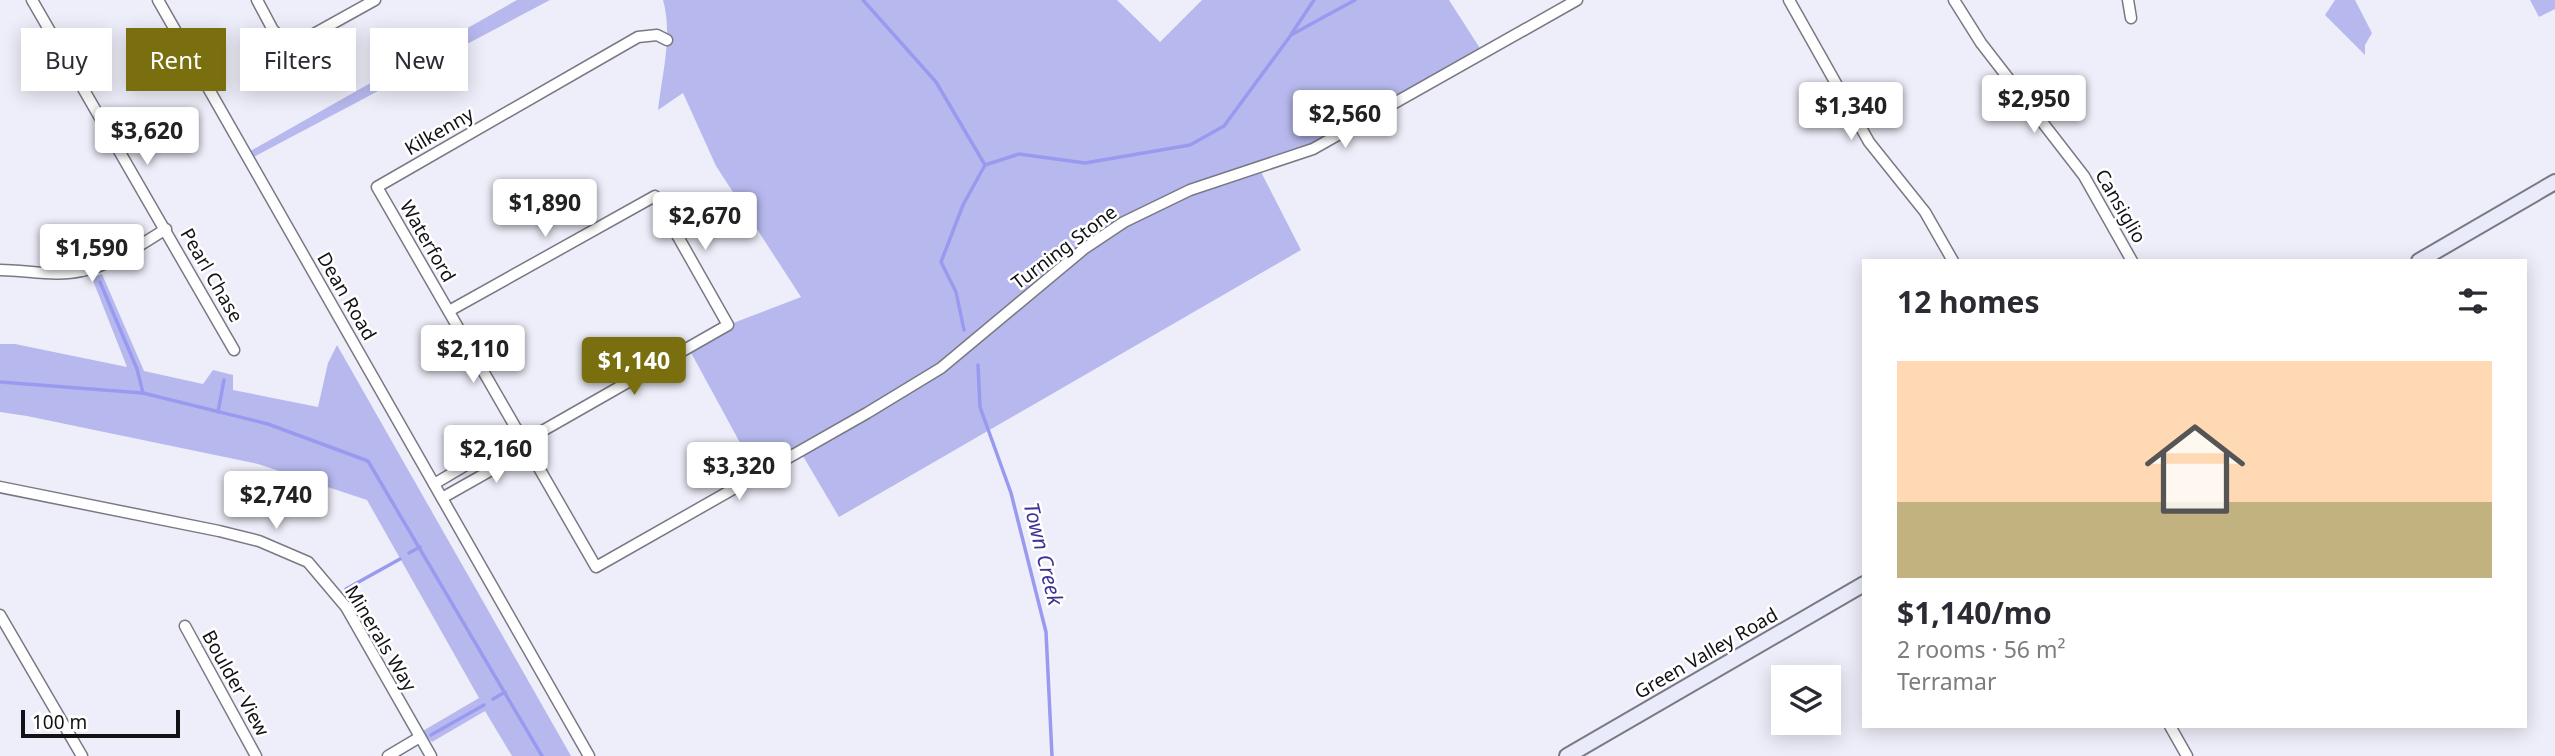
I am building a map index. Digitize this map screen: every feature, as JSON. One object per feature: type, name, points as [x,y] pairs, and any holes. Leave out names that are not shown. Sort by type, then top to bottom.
[{"type":"street","name":"Pearl Chase","points":[[32,0],[234,350]]},
{"type":"street","name":"Dean Road","points":[[158,0],[589,756]]},
{"type":"street","points":[[257,0],[273,30],[285,41],[303,40],[375,0]]},
{"type":"street","name":"Turning Stone","points":[[596,567],[941,368],[1085,248],[1124,222],[1190,190],[1313,149],[1577,0]]},
{"type":"street","points":[[1789,0],[1869,142],[1925,212],[1952,259]]},
{"type":"street","name":"Cansiglio","points":[[1954,0],[1982,43],[2084,176],[2131,259]]},
{"type":"street","points":[[2128,0],[2131,18]]},
{"type":"street","name":"Kilkenny","points":[[377,187],[638,37],[657,35],[667,40]]},
{"type":"street","points":[[2422,259],[2555,182]]},
{"type":"street","name":"Waterford","points":[[377,187],[596,567]]},
{"type":"street","points":[[434,484],[500,445],[523,442],[729,325],[655,196],[449,311]]},
{"type":"street","points":[[0,270],[57,273],[83,271],[125,254],[166,229]]},
{"type":"street","points":[[442,498],[511,459],[523,442]]},
{"type":"street","name":"Minerals Way","points":[[0,487],[219,531],[259,541],[308,562],[346,607],[431,756]]},
{"type":"street","name":"Green Valley Road","points":[[1567,756],[1862,585]]},
{"type":"street","points":[[0,615],[82,756]]},
{"type":"street","name":"Boulder View","points":[[185,626],[256,756]]},
{"type":"street","points":[[2171,728],[2188,756]]},
{"type":"street","points":[[388,756],[420,737]]},
{"type":"shaded area","points":[[517,0],[550,0],[468,43],[468,28]]},
{"type":"shaded area","points":[[663,0],[1117,0],[1160,42],[1202,0],[1449,0],[1483,53],[1348,131],[1259,168],[1301,250],[839,517],[800,451],[757,474],[689,349],[728,325],[801,297],[716,166],[683,93],[658,110],[667,41]]},
{"type":"shaded area","points":[[2335,0],[2355,0],[2372,33],[2365,45],[2365,55],[2325,15]]},
{"type":"shaded area","points":[[2530,0],[2555,0],[2555,9],[2539,17]]},
{"type":"shaded area","points":[[370,83],[370,91],[378,91],[248,160],[245,154]]},
{"type":"shaded area","points":[[102,274],[144,371],[203,384],[213,370],[233,375],[233,390],[318,407],[328,363],[337,345],[571,756],[512,756],[485,711],[432,742],[421,732],[479,698],[367,500],[258,464],[0,412],[0,344],[15,344],[127,367],[92,278]]},
{"type":"waterway","name":"Town Creek","points":[[863,0],[936,82],[985,165],[963,205],[941,262],[956,292],[964,330]]},
{"type":"waterway","points":[[1292,33],[1314,0]]},
{"type":"waterway","points":[[985,165],[1019,154],[1085,163],[1190,145],[1224,126],[1291,35],[1355,0]]},
{"type":"waterway","points":[[100,282],[137,369],[143,393]]},
{"type":"waterway","name":"Town Creek","points":[[978,365],[980,407],[1011,493],[1046,632],[1052,756]]},
{"type":"waterway","points":[[218,412],[224,380]]},
{"type":"waterway","points":[[0,382],[143,393],[268,424],[368,461],[542,756]]},
{"type":"waterway","points":[[409,553],[420,547]]},
{"type":"waterway","points":[[346,589],[400,559]]},
{"type":"waterway","points":[[493,699],[505,692]]},
{"type":"waterway","points":[[431,735],[484,705]]}]
